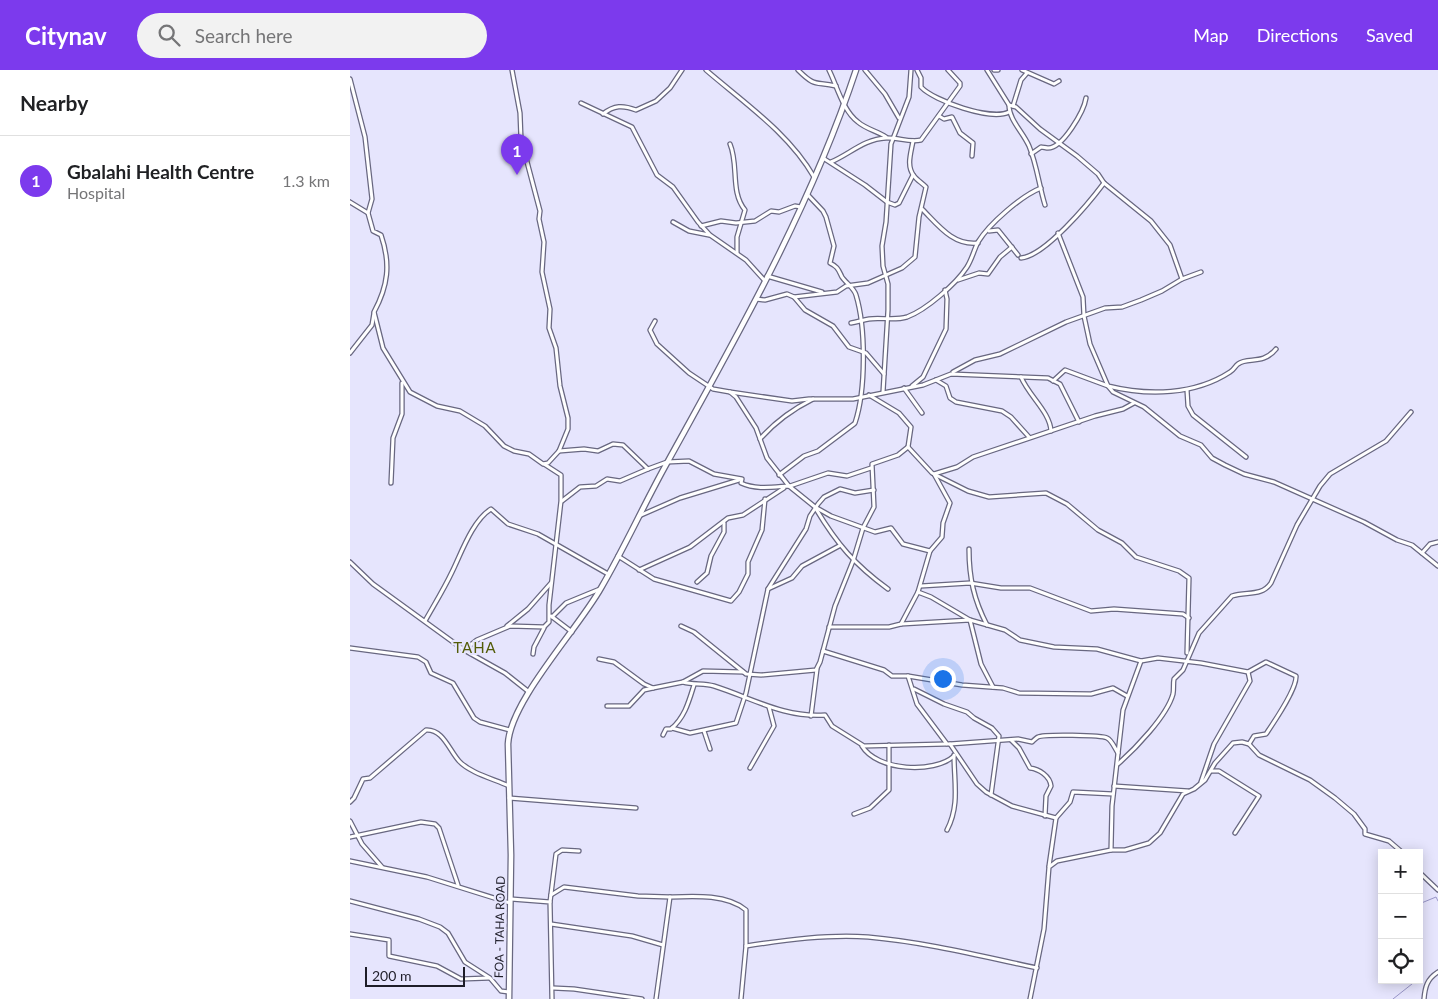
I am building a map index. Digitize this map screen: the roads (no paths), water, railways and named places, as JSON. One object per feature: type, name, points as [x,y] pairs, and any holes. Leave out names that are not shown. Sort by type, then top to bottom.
[{"type":"street","points":[[512,70],[520,113],[521,139],[540,211],[539,219],[544,242],[542,272],[550,310],[549,328],[556,348],[560,386],[568,418],[568,429],[559,451],[548,463],[543,464]]},
{"type":"street","points":[[603,114],[613,107],[627,106],[636,110],[656,101],[670,88],[682,70]]},
{"type":"street","points":[[706,70],[785,139],[800,155],[814,177]]},
{"type":"street","points":[[798,70],[814,83],[837,86]]},
{"type":"street","points":[[829,70],[844,103],[857,122],[876,130],[886,138]]},
{"type":"street","points":[[350,648],[418,658],[426,662],[431,673],[453,683],[474,718],[480,722],[510,730],[530,692],[600,589],[667,462],[710,387],[756,299],[807,194],[856,70]]},
{"type":"street","points":[[865,70],[885,94],[899,118]]},
{"type":"street","points":[[883,392],[888,319],[882,246],[886,222],[893,139],[899,118],[909,97],[911,70]]},
{"type":"street","points":[[917,70],[924,90],[949,102],[980,113],[1004,114],[1009,112]]},
{"type":"street","points":[[831,162],[862,144],[886,138],[921,140],[928,127],[949,102],[960,83],[948,70]]},
{"type":"street","points":[[987,70],[1011,105],[1040,130],[1059,142],[1098,174],[1104,183],[1151,221],[1170,245],[1182,278]]},
{"type":"street","points":[[1022,70],[1054,84],[1059,81]]},
{"type":"street","points":[[1027,72],[1009,112],[1029,146],[1038,173],[1045,206]]},
{"type":"street","points":[[350,79],[365,137],[372,199],[368,213],[373,231],[382,235],[387,277],[384,293],[374,312],[372,325],[350,353]]},
{"type":"street","points":[[1031,154],[1041,147],[1049,148],[1059,142],[1082,113],[1086,98]]},
{"type":"street","points":[[581,103],[632,127],[657,175],[673,187],[701,226],[710,235],[746,260],[766,278],[825,293]]},
{"type":"street","points":[[939,116],[944,119],[952,118],[960,133],[973,143],[972,156]]},
{"type":"street","points":[[794,297],[837,292],[849,286],[886,277],[915,257],[926,187],[913,175],[909,162],[913,141]]},
{"type":"street","points":[[730,144],[736,163],[735,182],[739,203],[745,210],[737,237],[737,254]]},
{"type":"street","points":[[822,157],[894,205],[899,203],[913,175]]},
{"type":"street","points":[[988,231],[998,230],[1019,256],[1029,257],[1038,252],[1087,205],[1104,183]]},
{"type":"street","points":[[851,323],[862,322],[871,318],[878,320],[905,318],[921,311],[957,280],[975,254],[978,242],[1000,215],[1031,192],[1041,188]]},
{"type":"street","points":[[779,475],[804,456],[818,451],[854,424],[863,367],[862,322],[855,293],[840,269],[830,263],[834,246],[823,211],[807,194]]},
{"type":"street","points":[[350,202],[368,213]]},
{"type":"street","points":[[701,226],[720,220],[755,221],[771,211],[779,212],[795,206],[801,207]]},
{"type":"street","points":[[922,209],[949,236],[960,242],[978,242]]},
{"type":"street","points":[[673,222],[689,231],[710,235]]},
{"type":"street","points":[[1058,233],[1083,297],[1084,316],[1090,344],[1108,386],[1113,392],[1144,407],[1180,436],[1201,445],[1212,458],[1225,465],[1244,474],[1274,482],[1364,522],[1397,540],[1412,545],[1438,566]]},
{"type":"street","points":[[957,280],[979,273],[988,274],[1000,257],[1012,247]]},
{"type":"street","points":[[655,321],[650,330],[657,344],[689,374],[710,387],[730,392],[792,401],[859,398],[936,380],[951,374],[975,360],[1000,354],[1051,328],[1105,308],[1122,307],[1141,300],[1162,291],[1182,278],[1201,272]]},
{"type":"street","points":[[912,387],[923,377],[946,329],[948,300],[945,290]]},
{"type":"street","points":[[756,299],[765,300],[787,294],[794,297],[805,310],[833,326],[847,346],[862,351],[884,374]]},
{"type":"street","points":[[374,312],[383,348],[402,383],[410,392],[437,406],[460,411],[472,420],[485,426],[504,446],[514,451],[530,454],[561,475],[561,501],[551,583],[551,616],[534,647],[533,654]]},
{"type":"street","points":[[1054,381],[1064,370],[1108,386],[1122,389],[1162,392],[1187,390],[1229,374],[1239,363],[1266,359],[1276,349]]},
{"type":"street","points":[[951,374],[1048,378],[1060,384],[1079,422]]},
{"type":"street","points":[[1021,377],[1027,391],[1050,420],[1051,431]]},
{"type":"street","points":[[936,380],[946,386],[950,398],[956,402],[1002,411],[1011,417],[1029,437]]},
{"type":"street","points":[[391,483],[393,438],[402,414],[402,383]]},
{"type":"street","points":[[904,388],[922,413]]},
{"type":"street","points":[[1187,390],[1188,406],[1192,415],[1246,457]]},
{"type":"street","points":[[730,392],[746,412],[760,439],[767,458],[779,475],[815,507],[828,514],[876,532],[891,528],[903,544],[930,551]]},
{"type":"street","points":[[811,716],[818,667],[834,606],[853,561],[863,528],[874,507],[872,464],[898,456],[908,447],[911,427],[899,413],[869,395]]},
{"type":"street","points":[[760,439],[773,425],[799,406],[813,399]]},
{"type":"street","points":[[934,474],[957,467],[973,457],[1029,437],[1123,408],[1134,402]]},
{"type":"street","points":[[1187,656],[1199,632],[1210,623],[1232,596],[1259,593],[1266,589],[1311,500],[1330,474],[1377,448],[1411,412]]},
{"type":"street","points":[[559,451],[584,449],[598,451],[617,444],[623,445],[648,469]]},
{"type":"street","points":[[901,624],[921,586],[930,551],[942,537],[943,523],[950,503],[934,474],[908,447]]},
{"type":"street","points":[[561,501],[580,487],[596,486],[606,478],[620,481],[667,462],[689,461],[714,474],[742,479]]},
{"type":"street","points":[[639,570],[690,547],[728,518],[743,515],[765,499],[790,486],[828,473],[847,476],[871,468]]},
{"type":"street","points":[[934,474],[968,491],[990,497],[1046,493],[1067,504],[1098,530],[1122,543],[1136,557],[1179,571],[1189,578],[1187,662],[1174,679],[1173,695],[1162,715],[1118,764]]},
{"type":"street","points":[[742,479],[741,483],[754,487],[790,486]]},
{"type":"street","points":[[639,516],[680,498],[742,479]]},
{"type":"street","points":[[663,735],[666,729],[672,728],[690,733],[736,723],[744,697],[768,589],[806,529],[815,507],[824,497],[840,489],[855,494],[874,490]]},
{"type":"street","points":[[618,556],[659,581],[731,601],[739,592],[748,574],[748,562],[762,530],[765,499]]},
{"type":"street","points":[[815,507],[839,546],[853,561],[888,589]]},
{"type":"street","points":[[425,621],[453,570],[464,543],[485,513],[491,509],[508,524],[556,544],[608,574]]},
{"type":"street","points":[[698,582],[707,573],[713,553],[724,532],[724,522]]},
{"type":"street","points":[[1422,553],[1430,544],[1438,542]]},
{"type":"street","points":[[768,589],[792,578],[802,566],[839,546]]},
{"type":"street","points":[[969,549],[970,583],[976,604],[987,625]]},
{"type":"street","points":[[350,562],[373,584],[464,650],[505,673],[530,692]]},
{"type":"street","points":[[464,650],[477,640],[506,627],[528,609],[551,583]]},
{"type":"street","points":[[921,586],[970,583],[1001,588],[1030,588],[1091,611],[1114,609],[1183,614],[1189,618]]},
{"type":"street","points":[[551,616],[566,602],[600,589]]},
{"type":"street","points":[[918,592],[931,597],[970,620],[1005,630],[1020,640],[1054,646],[1094,649],[1141,661],[1158,658],[1248,672],[1266,662],[1296,676],[1297,682],[1266,734],[1254,736],[1249,744]]},
{"type":"street","points":[[551,616],[572,632]]},
{"type":"street","points":[[829,626],[890,627],[901,624],[970,620]]},
{"type":"street","points":[[970,620],[980,664],[993,687]]},
{"type":"street","points":[[681,626],[694,632],[743,672]]},
{"type":"street","points":[[506,627],[544,627]]},
{"type":"street","points":[[823,651],[884,670],[892,676],[908,676],[1034,694],[1091,694],[1113,688],[1127,696]]},
{"type":"street","points":[[599,659],[614,662],[644,684],[653,688]]},
{"type":"street","points":[[1112,850],[1113,794],[1127,696],[1141,661]]},
{"type":"street","points":[[607,706],[629,706],[644,690],[684,682],[703,671],[743,672],[749,674],[812,672],[818,667]]},
{"type":"street","points":[[1200,785],[1214,744],[1250,680],[1248,672]]},
{"type":"street","points":[[908,676],[914,689],[917,704],[977,784],[991,795],[1012,806],[1056,818]]},
{"type":"street","points":[[684,682],[694,685],[712,686],[782,712],[811,716],[825,715],[832,726],[843,731],[862,745],[873,758],[888,764],[903,767],[929,767],[948,761],[954,754]]},
{"type":"street","points":[[672,728],[688,707],[694,685]]},
{"type":"street","points":[[914,689],[944,704],[968,712],[974,718],[992,728],[999,736],[991,795]]},
{"type":"street","points":[[750,768],[774,726],[769,707]]},
{"type":"street","points":[[350,802],[363,780],[370,778],[426,730],[436,731],[461,763],[509,786]]},
{"type":"street","name":"FOA - TAHA ROAD","points":[[509,999],[511,855],[508,744],[510,730]]},
{"type":"street","points":[[704,731],[710,749]]},
{"type":"street","points":[[862,745],[948,744],[1011,740],[1032,742],[1038,737],[1058,734],[1066,737],[1099,735],[1110,739],[1119,754]]},
{"type":"street","points":[[1011,740],[1019,748],[1030,768],[1036,769],[1049,778],[1051,786],[1046,796],[1045,816]]},
{"type":"street","points":[[1049,867],[1057,861],[1112,850],[1125,850],[1149,843],[1160,833],[1168,816],[1183,794],[1200,785],[1233,743],[1249,744],[1259,755],[1310,780],[1354,814],[1365,829],[1365,834],[1389,841],[1399,849]]},
{"type":"street","points":[[854,814],[870,808],[889,790],[889,745]]},
{"type":"street","points":[[948,830],[953,822],[954,802],[957,796],[954,754]]},
{"type":"street","points":[[1210,771],[1219,771],[1259,796],[1235,833]]},
{"type":"street","points":[[1114,786],[1188,791]]},
{"type":"street","points":[[1030,999],[1047,908],[1049,867],[1056,818],[1070,802],[1073,792],[1113,794]]},
{"type":"street","points":[[509,798],[636,808]]},
{"type":"street","points":[[350,821],[357,835],[383,868]]},
{"type":"street","points":[[350,837],[421,822],[435,824],[439,828],[458,885]]},
{"type":"street","points":[[552,999],[552,924],[550,902],[556,854],[562,850],[579,851]]},
{"type":"street","points":[[350,860],[458,885],[511,901],[550,902]]},
{"type":"street","points":[[1423,876],[1438,890]]},
{"type":"street","points":[[551,895],[564,887],[670,897],[693,896],[738,903],[746,910],[746,946],[741,999]]},
{"type":"street","points":[[656,999],[670,897]]},
{"type":"street","points":[[350,901],[419,919],[440,928],[448,933],[465,962],[490,978],[501,991],[510,992]]},
{"type":"street","points":[[552,924],[632,936],[663,945]]},
{"type":"street","points":[[350,934],[389,940],[389,956],[437,966],[461,979],[490,978]]},
{"type":"street","points":[[746,946],[834,937],[866,937],[953,950],[1036,968]]},
{"type":"street","points":[[1424,999],[1426,985],[1432,976],[1438,972]]},
{"type":"street","points":[[553,988],[574,988],[642,999]]},
{"type":"waterway","points":[[1423,902],[1436,897],[1438,901]]},
{"type":"waterway","points":[[1393,999],[1412,984]]},
{"type":"place","name":"Gbalahi Health Centre","points":[[517,175]]},
{"type":"district","name":"TAHA","points":[[475,648]]}]
